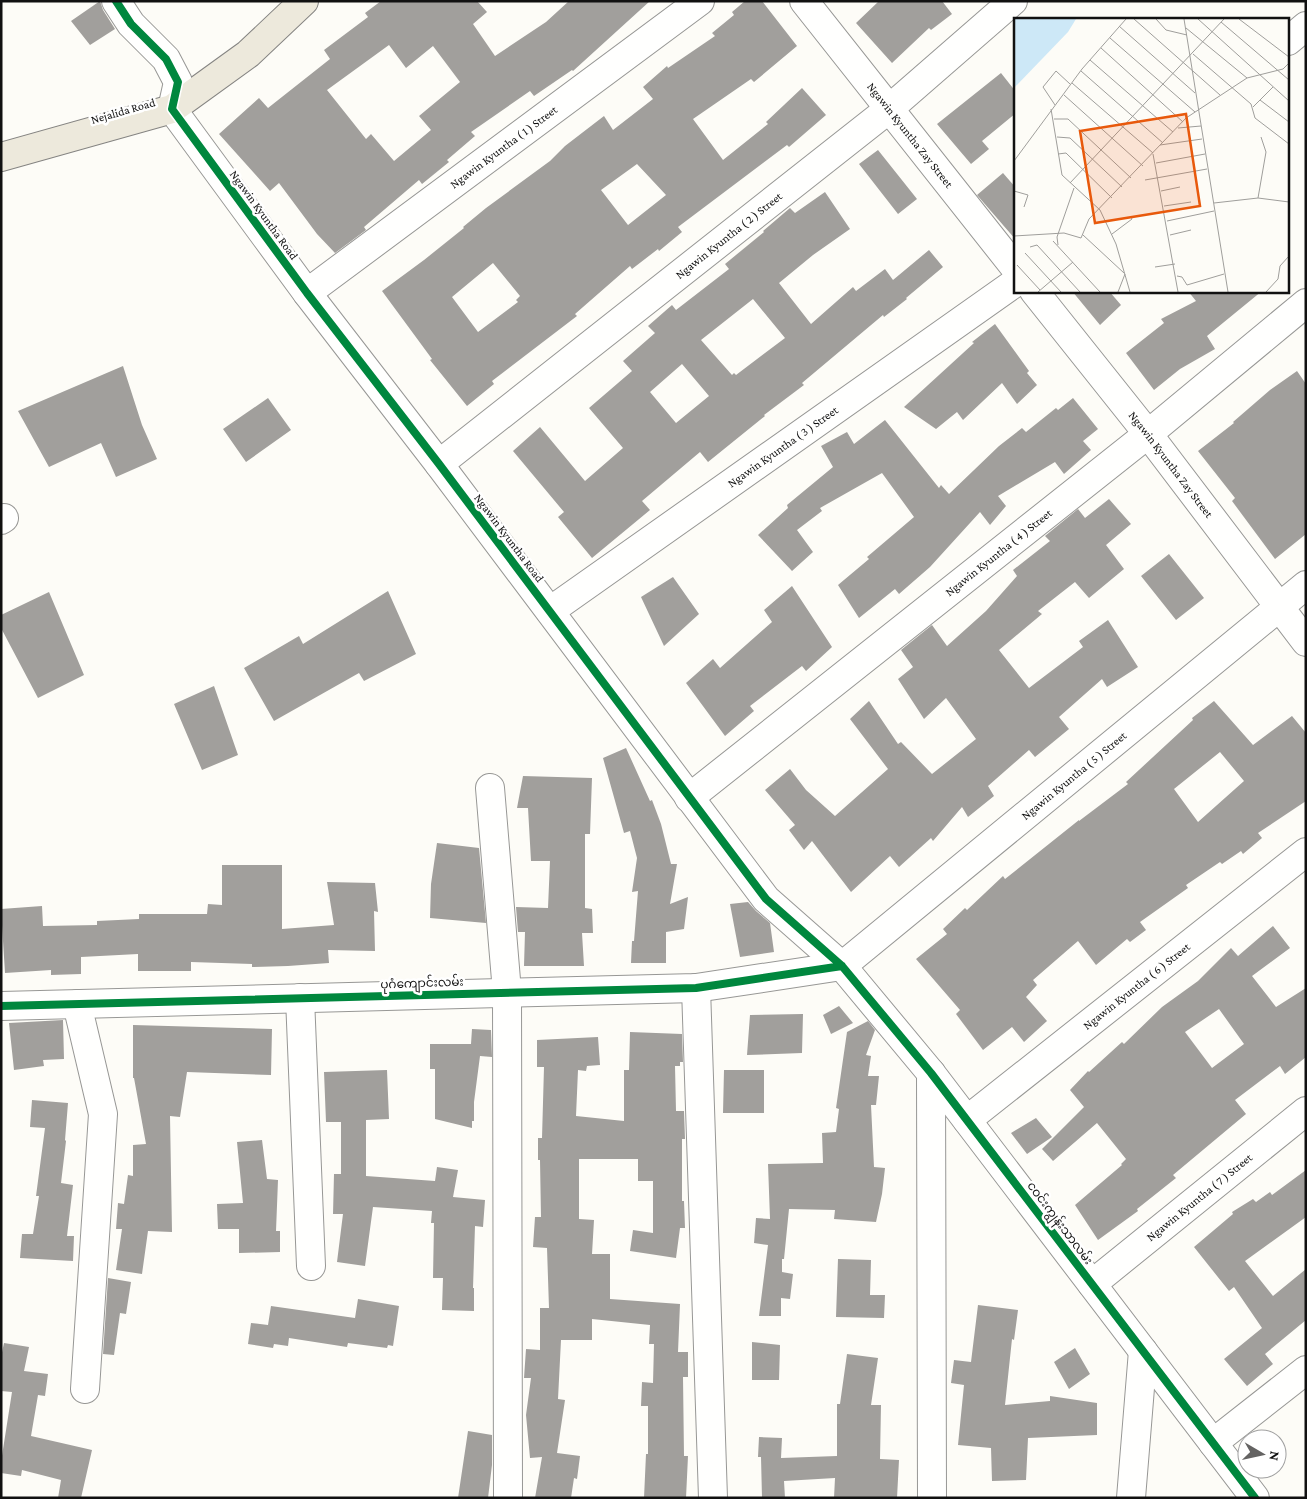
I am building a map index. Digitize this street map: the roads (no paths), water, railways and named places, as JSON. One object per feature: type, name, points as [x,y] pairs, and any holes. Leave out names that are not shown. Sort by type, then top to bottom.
[{"type":"main road","name":"Nejalida Road","points":[[1,157],[172,109],[248,54],[304,1]]},
{"type":"street","points":[[116,1],[131,24],[166,60],[178,82],[172,109]]},
{"type":"street","name":"Ngawin Kyuntha ( 1 ) Street","points":[[307,293],[700,1]]},
{"type":"street","name":"Ngawin Kyuntha Zay Street","points":[[804,1],[1014,266]]},
{"type":"street","name":"Ngawin Kyuntha ( 2 ) Street","points":[[439,464],[889,109],[1013,1]]},
{"type":"street","points":[[1290,39],[1306,26]]},
{"type":"street","name":"Ngawin Kyuntha Road","points":[[172,109],[307,293],[439,464],[766,899],[842,966]]},
{"type":"street","name":"Ngawin Kyuntha ( 3 ) Street","points":[[550,611],[1014,283]]},
{"type":"street","name":"Ngawin Kyuntha Zay Street","points":[[1035,292],[1148,434],[1306,642]]},
{"type":"street","name":"Ngawin Kyuntha ( 4 ) Street","points":[[689,798],[1148,434],[1306,303]]},
{"type":"street","name":"Ngawin Kyuntha ( 5 ) Street","points":[[842,966],[1306,585]]},
{"type":"street","points":[[490,788],[507,992],[508,1498]]},
{"type":"street","name":"Ngawin Kyuntha ( 6 ) Street","points":[[967,1120],[1306,852]]},
{"type":"street","name":"ပုဂံကျောင်းလမ်း","points":[[1,1006],[696,988],[842,966]]},
{"type":"street","name":"ငဝင်းကျွန်းသာလမ်း","points":[[842,966],[931,1073],[1255,1498]]},
{"type":"street","points":[[696,988],[713,1498]]},
{"type":"street","points":[[300,998],[311,1266]]},
{"type":"street","points":[[77,1004],[103,1114],[85,1389]]},
{"type":"street","points":[[931,1073],[932,1498]]},
{"type":"street","name":"Ngawin Kyuntha ( 7 ) Street","points":[[1092,1284],[1306,1111]]},
{"type":"street","points":[[1131,1498],[1143,1351]]},
{"type":"street","points":[[1213,1443],[1306,1370]]}]
